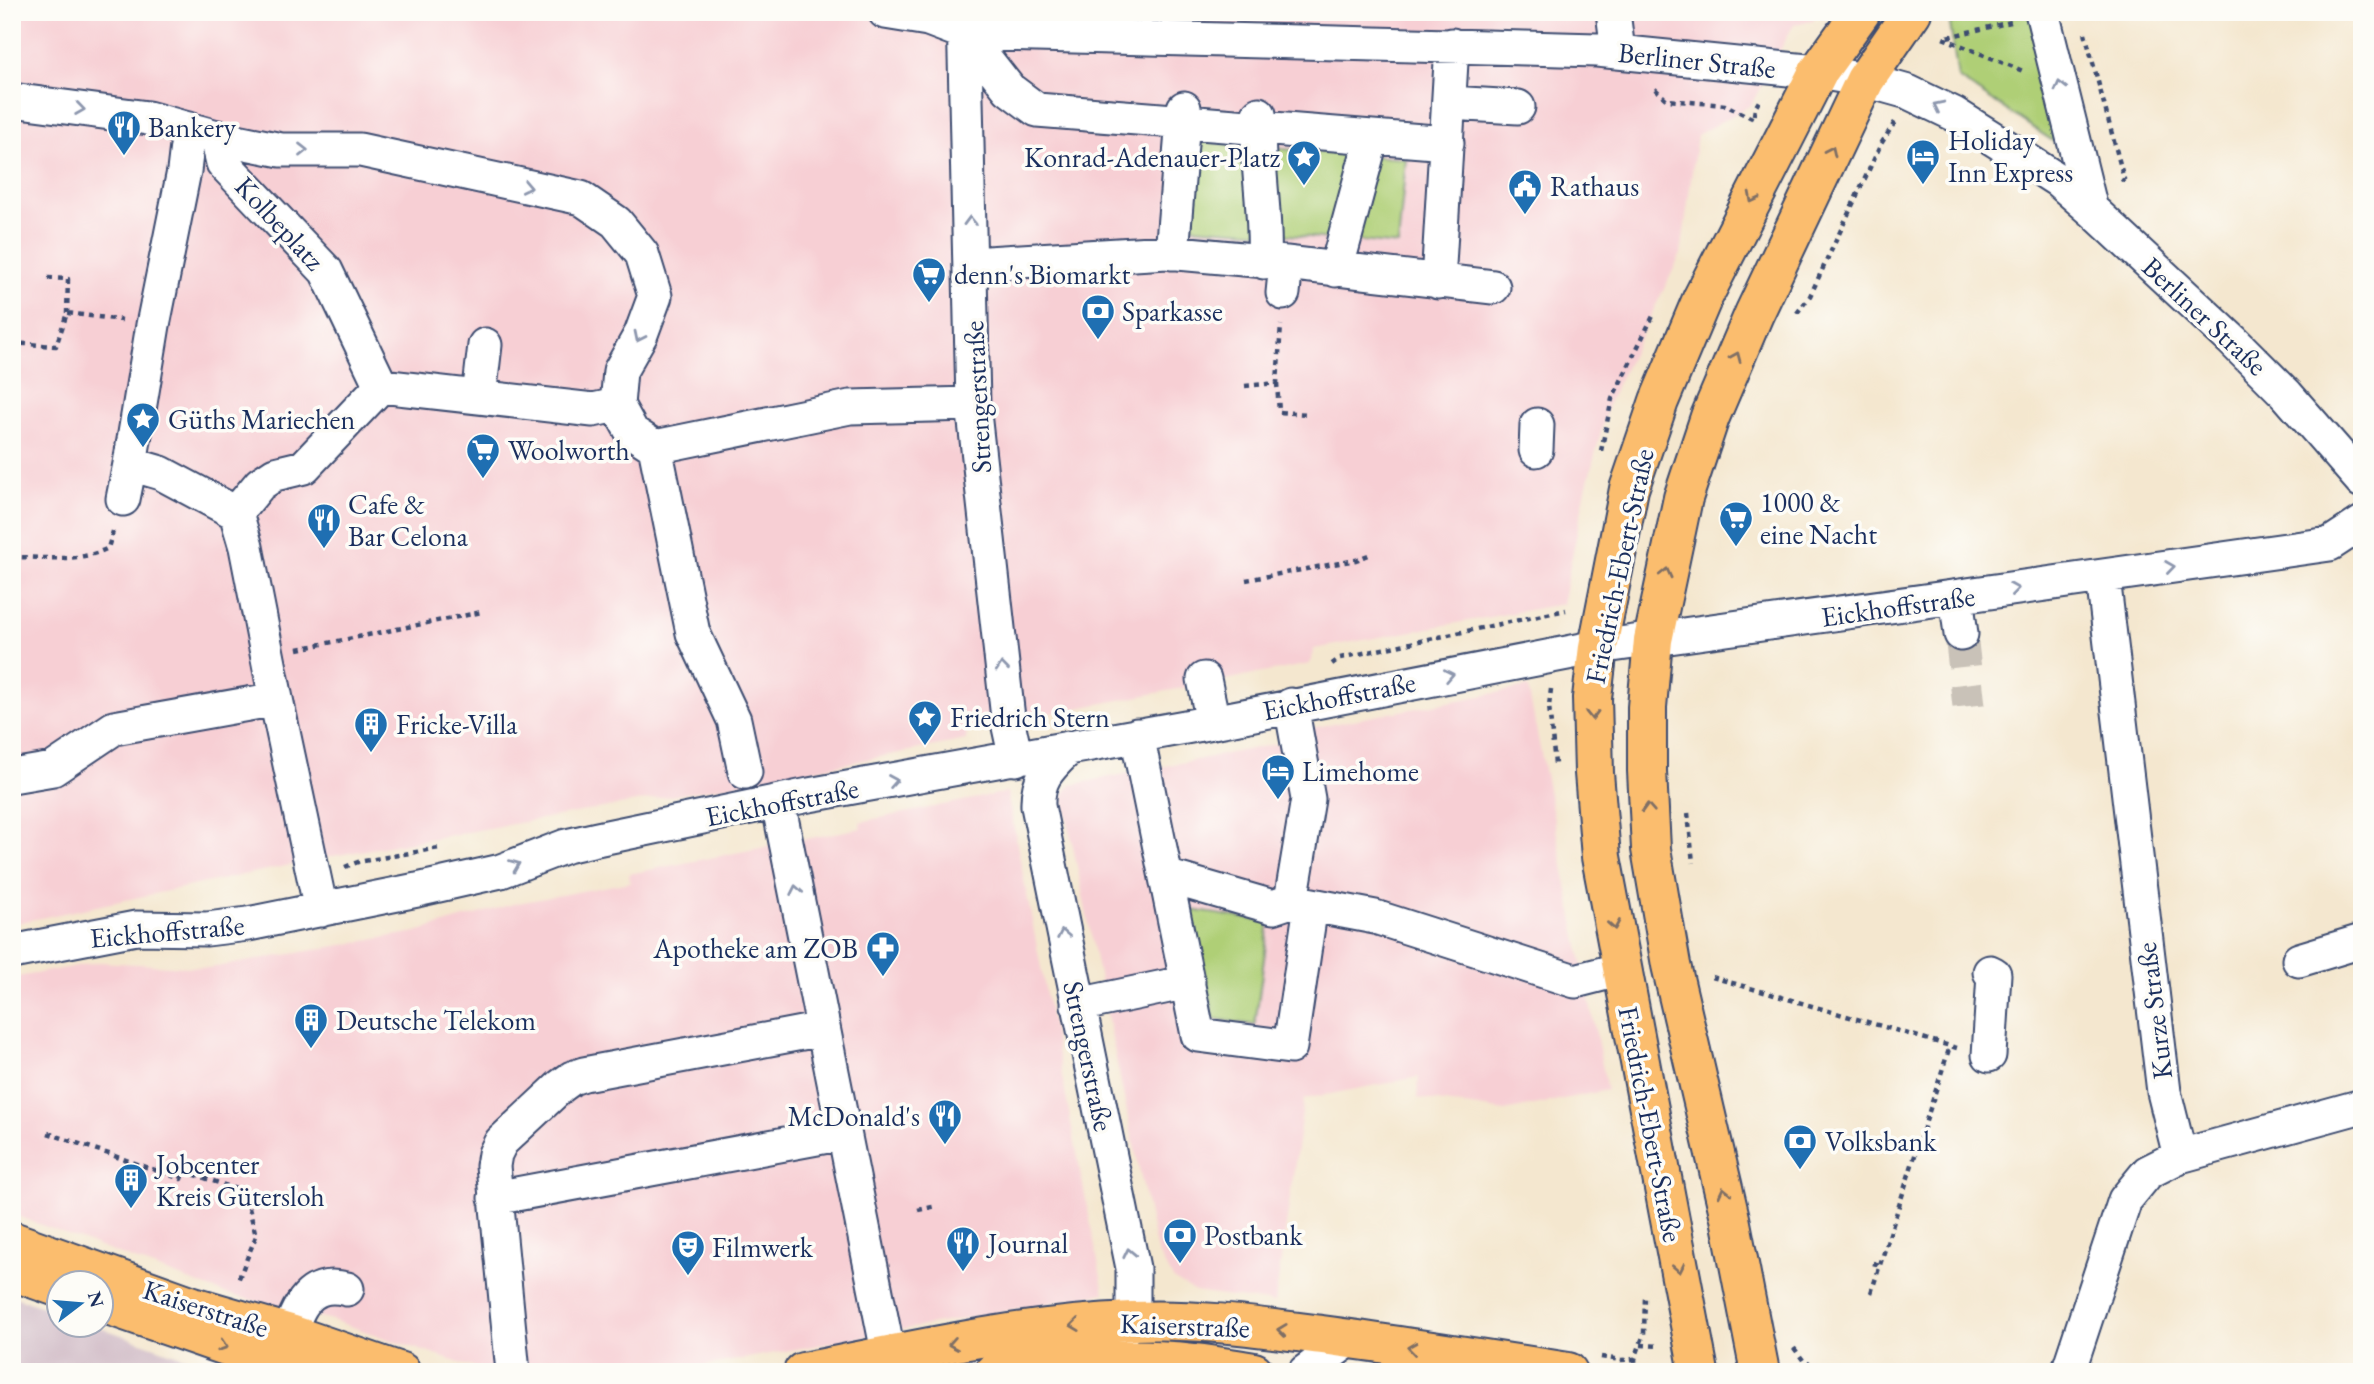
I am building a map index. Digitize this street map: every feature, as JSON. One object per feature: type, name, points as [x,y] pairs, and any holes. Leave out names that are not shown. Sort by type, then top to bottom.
[{"type":"main road","name":"Friedrich-Ebert-Straße","points":[[1699,1372],[1601,857],[1591,707],[1598,647],[1629,489],[1659,401],[1702,299],[1818,72],[1861,12]]},
{"type":"main road","name":"Friedrich-Ebert-Straße","points":[[1760,1372],[1730,1218],[1671,965],[1651,849],[1647,707],[1653,640],[1682,498],[1710,417],[1754,314],[1865,80],[1912,12]]},
{"type":"main road","name":"Kaiserstraße","points":[[12,1241],[193,1306],[290,1357]]},
{"type":"main road","points":[[12,1271],[46,1283]]},
{"type":"main road","name":"Kaiserstraße","points":[[116,1308],[290,1357],[401,1372]]},
{"type":"main road","name":"Kaiserstraße","points":[[803,1372],[890,1364],[1055,1327],[1133,1320],[1261,1327],[1568,1372]]},
{"type":"main road","name":"Kaiserstraße","points":[[994,1372],[1094,1360],[1254,1372]]},
{"type":"street","name":"Berliner Straße","points":[[886,12],[964,23],[1607,50],[1818,72],[1865,80],[1908,92],[1954,114],[2059,181],[2102,201],[2278,386],[2362,481]]},
{"type":"street","points":[[1593,12],[1607,50]]},
{"type":"street","points":[[1607,50],[1613,12]]},
{"type":"street","points":[[2042,13],[2060,86],[2102,201]]},
{"type":"street","points":[[964,23],[1009,89],[1037,110],[1133,111],[1259,121],[1372,137],[1447,143]]},
{"type":"street","name":"Strengerstraße","points":[[964,23],[973,404],[1009,727],[1016,758]]},
{"type":"street","points":[[1438,282],[1452,45]]},
{"type":"street","points":[[12,100],[148,118],[209,143],[281,150],[360,150],[581,198],[616,222],[642,254],[655,296],[642,334],[620,371],[617,405],[632,432],[655,447],[850,407],[973,404]]},
{"type":"street","points":[[1449,103],[1518,107]]},
{"type":"street","points":[[1172,253],[1184,115]]},
{"type":"street","points":[[1259,121],[1257,146],[1265,233],[1277,273]]},
{"type":"street","points":[[1336,270],[1372,137]]},
{"type":"street","points":[[122,499],[142,403],[145,323],[184,171],[209,143]]},
{"type":"street","name":"Kolbeplatz","points":[[209,143],[326,271],[381,386]]},
{"type":"street","points":[[971,264],[1090,266],[1172,253],[1277,273],[1336,270],[1493,288]]},
{"type":"street","points":[[479,397],[485,345]]},
{"type":"street","points":[[236,513],[260,484],[275,474],[304,467],[381,386],[593,410],[617,405]]},
{"type":"street","points":[[142,403],[161,473]]},
{"type":"street","name":"Eickhoffstraße","points":[[655,447],[693,633],[734,720],[745,772]]},
{"type":"street","points":[[130,464],[161,473],[236,513],[280,653],[276,699],[321,909]]},
{"type":"street","name":"Eickhoffstraße","points":[[12,952],[136,928],[232,927],[501,871],[555,850],[597,839],[778,802],[1213,722],[1598,647],[2330,544],[2362,523]]},
{"type":"street","name":"Kurze Straße","points":[[2103,577],[2164,1093],[2180,1156]]},
{"type":"street","points":[[1956,597],[1961,634]]},
{"type":"street","points":[[1204,679],[1213,722]]},
{"type":"street","points":[[12,776],[53,769],[114,728],[276,699]]},
{"type":"street","points":[[1137,735],[1198,1035],[1290,1047],[1308,799],[1291,705]]},
{"type":"street","name":"Strengerstraße","points":[[1069,748],[1040,780],[1038,806],[1133,1268],[1133,1320]]},
{"type":"street","points":[[778,802],[890,1364]]},
{"type":"street","points":[[1166,876],[1273,907],[1301,903],[1375,917],[1575,981],[1622,969]]},
{"type":"street","points":[[2299,960],[2362,941]]},
{"type":"street","points":[[1989,1055],[1994,974],[1990,972]]},
{"type":"street","points":[[1078,1005],[1188,982]]},
{"type":"street","points":[[513,1372],[493,1166],[501,1142],[572,1078],[823,1029]]},
{"type":"street","points":[[2068,1372],[2125,1200],[2147,1172],[2180,1156],[2362,1106]]},
{"type":"street","points":[[495,1198],[844,1133]]},
{"type":"street","points":[[290,1357],[298,1310],[307,1297],[328,1287],[347,1289]]},
{"type":"street","points":[[1094,1360],[1133,1320]]},
{"type":"street","points":[[1188,1322],[1194,1367]]},
{"type":"street","points":[[1305,1372],[1350,1339]]},
{"type":"path","points":[[2042,13],[1943,38],[2060,86]]},
{"type":"path","points":[[2083,25],[2124,179],[2102,201]]},
{"type":"path","points":[[1667,100],[1725,106],[1754,119]]},
{"type":"path","points":[[1881,144],[1900,112]]},
{"type":"path","points":[[1277,273],[1279,412],[1309,414]]},
{"type":"path","points":[[12,343],[55,345],[67,313],[68,279],[48,278]]},
{"type":"path","points":[[67,313],[145,323]]},
{"type":"path","points":[[1245,386],[1277,383]]},
{"type":"path","points":[[12,557],[97,554],[108,548],[122,499]]},
{"type":"path","points":[[1246,580],[1356,560],[1371,554]]},
{"type":"path","points":[[1323,671],[1340,658],[1566,610]]},
{"type":"path","points":[[280,653],[482,612]]},
{"type":"path","points":[[1549,706],[1552,682]]},
{"type":"path","points":[[1688,810],[1694,876]]},
{"type":"path","points":[[1710,964],[1712,977],[1950,1046],[1871,1293]]},
{"type":"path","points":[[48,1133],[181,1179],[184,1171],[245,1192],[256,1236],[235,1288]]},
{"type":"path","points":[[918,1210],[937,1206]]},
{"type":"path","points":[[1873,1262],[1880,1265]]},
{"type":"path","points":[[1636,1372],[1635,1359],[1641,1345],[1656,1346]]},
{"type":"path","points":[[1803,1360],[1822,1372]]},
{"type":"shaded area","points":[[12,12],[1819,12],[1812,21],[1794,24],[1751,105],[1697,135],[1681,254],[1609,401],[1586,489],[1562,604],[1314,649],[1310,664],[967,729],[966,740],[772,778],[338,855],[12,924]]},
{"type":"shaded area","points":[[1528,687],[1607,1090],[1505,1111],[1417,1098],[1419,1077],[1304,1099],[1275,1303],[1195,1292],[1174,1280],[1157,1252],[1063,797],[1070,785],[1306,738],[1311,728]],"holes":[[[1191,911],[1256,1025],[1213,1019]]]},
{"type":"shaded area","points":[[1007,792],[1104,1293],[671,1372],[500,1372],[465,1365],[332,1320],[223,1293],[17,1216],[20,1204],[12,1200],[12,978],[99,962],[210,968],[416,932],[513,904],[630,882],[629,874],[861,828],[860,822]]},
{"type":"shaded area","points":[[12,1296],[46,1308],[46,1338],[116,1338],[116,1333],[226,1372],[12,1372]]},
{"type":"green space","points":[[1959,12],[2032,12],[2068,151],[1958,78],[1950,24]]},
{"type":"green space","points":[[1196,141],[1251,146],[1261,232],[1189,227]]},
{"type":"green space","points":[[1262,147],[1362,156],[1340,240],[1269,233]]},
{"type":"green space","points":[[1373,156],[1406,159],[1398,245],[1350,240]]},
{"type":"green space","points":[[1191,910],[1269,922],[1255,1025],[1214,1019]]},
{"type":"tunnel","points":[[1961,634],[1969,706]]},
{"type":"place","name":"Bankery","points":[[124,157]]},
{"type":"place","name":"Holiday Inn Express","points":[[1923,186]]},
{"type":"place","name":"Konrad-Adenauer-Platz","points":[[1304,187]]},
{"type":"place","name":"Rathaus","points":[[1525,216]]},
{"type":"place","name":"denn's Biomarkt","points":[[929,304]]},
{"type":"place","name":"Sparkasse","points":[[1098,341]]},
{"type":"place","name":"Güths Mariechen","points":[[143,449]]},
{"type":"place","name":"Woolworth","points":[[483,480]]},
{"type":"place","name":"1000 & eine Nacht","points":[[1736,548]]},
{"type":"place","name":"Cafe & Bar Celona","points":[[324,550]]},
{"type":"place","name":"Friedrich Stern","points":[[925,747]]},
{"type":"place","name":"Fricke-Villa","points":[[371,754]]},
{"type":"place","name":"Limehome","points":[[1278,801]]},
{"type":"place","name":"Apotheke am ZOB","points":[[883,978]]},
{"type":"place","name":"Deutsche Telekom","points":[[311,1050]]},
{"type":"place","name":"McDonald's","points":[[945,1146]]},
{"type":"place","name":"Volksbank","points":[[1800,1171]]},
{"type":"place","name":"Jobcenter Kreis Gütersloh","points":[[131,1210]]},
{"type":"place","name":"Postbank","points":[[1180,1265]]},
{"type":"place","name":"Journal","points":[[963,1273]]},
{"type":"place","name":"Filmwerk","points":[[688,1277]]}]
